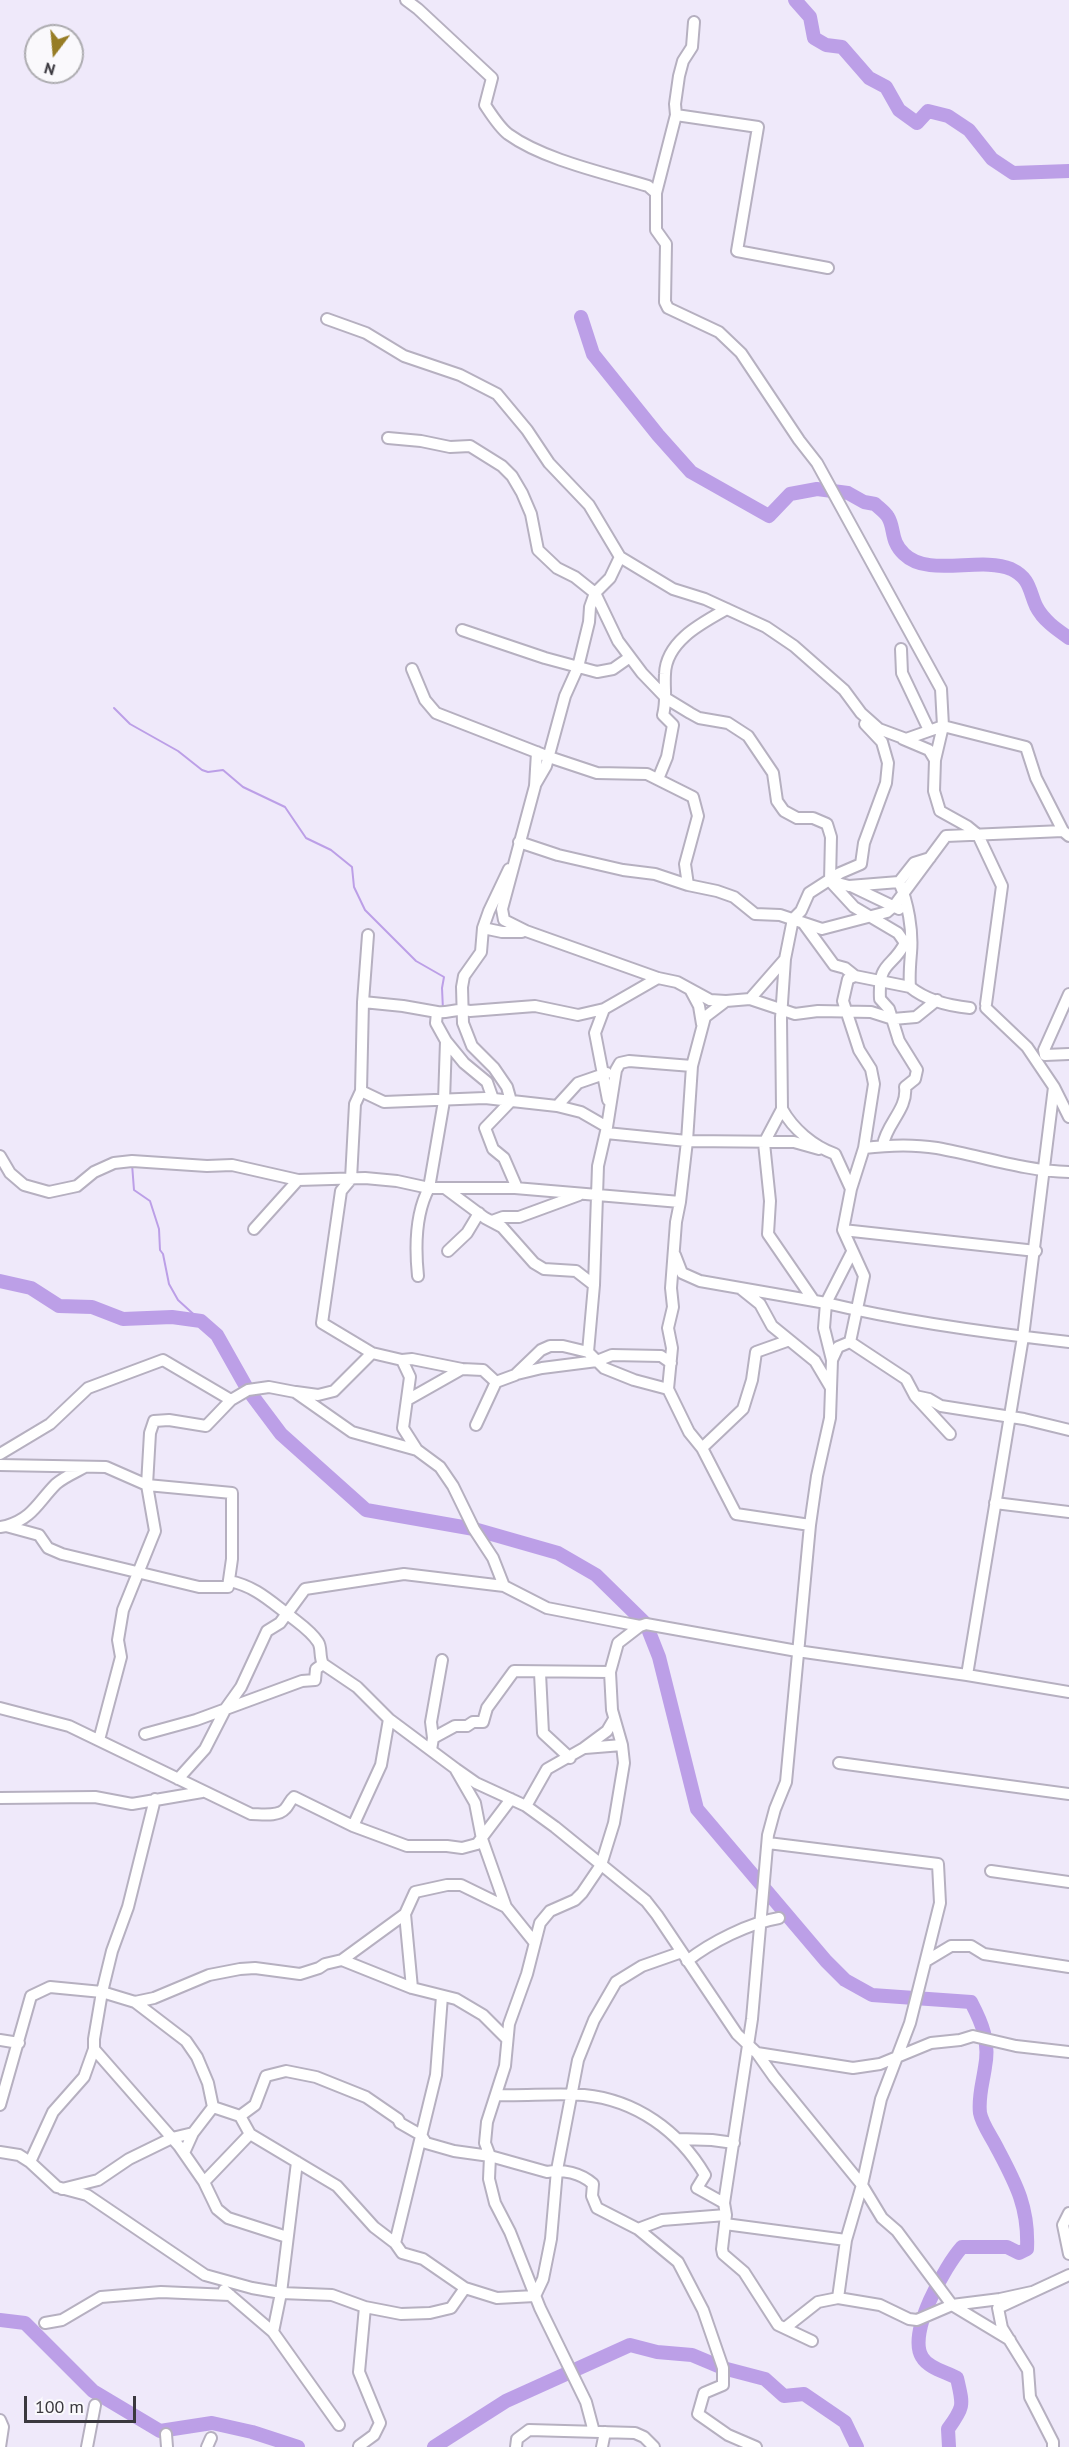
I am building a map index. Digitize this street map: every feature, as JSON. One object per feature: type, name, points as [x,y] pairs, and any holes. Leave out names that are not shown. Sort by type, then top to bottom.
[{"type":"street","points":[[406,0],[492,78],[485,105],[507,133],[530,146],[569,162],[648,186],[656,193]]},
{"type":"street","points":[[694,22],[692,47],[683,61],[679,76],[675,104],[676,115],[656,193],[656,230],[666,244],[665,303],[668,308],[719,332],[741,353],[817,463],[941,689],[943,726],[935,760],[934,791],[940,811],[978,835],[1002,886],[986,1006],[1027,1047],[1054,1087],[1069,1117]]},
{"type":"street","points":[[676,115],[758,127],[737,251],[828,268]]},
{"type":"street","points":[[327,319],[366,333],[404,356],[460,375],[497,394],[522,423],[549,463],[589,505],[620,557],[673,589],[705,599],[766,627],[794,646],[844,690],[861,713],[879,729],[929,750],[935,760]]},
{"type":"street","points":[[388,438],[450,447],[470,446],[491,457],[512,476],[522,493],[531,514],[538,550],[557,568],[575,577],[595,593],[618,641],[667,699],[699,718],[728,723],[748,736],[773,773],[777,801],[784,812],[797,818],[813,818],[827,824],[831,837],[830,881],[854,907],[898,933],[905,943],[901,951],[885,965],[880,980],[880,999],[889,1009],[899,1041],[917,1070],[915,1079],[905,1087],[906,1098],[885,1134],[883,1146]]},
{"type":"street","points":[[535,786],[546,766],[565,696],[578,667],[595,593],[610,578],[620,557]]},
{"type":"street","points":[[658,779],[668,757],[673,725],[663,716],[667,699],[665,674],[667,658],[679,642],[697,626],[727,609]]},
{"type":"street","points":[[462,630],[597,672],[613,669],[630,657]]},
{"type":"street","points":[[901,650],[902,673],[929,730]]},
{"type":"street","points":[[412,669],[425,700],[436,713],[597,773],[647,774],[693,797],[698,816],[685,864],[688,885]]},
{"type":"street","points":[[812,2341],[778,2325],[744,2272],[723,2254],[722,2249],[726,2220],[724,2203],[748,2044],[770,1823],[786,1782],[810,1525],[817,1476],[830,1418],[832,1360],[820,1302],[768,1234],[770,1201],[764,1143],[782,1109],[781,1011],[785,959],[797,920],[809,893],[840,873],[861,864],[864,843],[886,783],[888,763],[882,742],[865,725],[861,713]]},
{"type":"street","points":[[519,842],[558,855],[623,870],[655,874],[734,897],[755,914],[780,915],[822,929],[887,912],[894,906],[901,887],[930,858],[946,836],[1066,833],[1036,778],[1026,747],[943,726],[906,739],[882,742]]},
{"type":"street","points":[[537,752],[535,786],[502,909],[504,920],[526,931],[658,978],[677,982],[710,1000],[750,999],[795,1014],[818,1011],[871,1012],[893,1018],[916,1017],[937,1000]]},
{"type":"street","points":[[511,1101],[507,1087],[494,1068],[472,1046],[464,1023],[462,987],[464,976],[482,952],[483,928],[500,886],[517,854]]},
{"type":"street","points":[[830,881],[849,886],[908,913]]},
{"type":"street","points":[[849,886],[901,887]]},
{"type":"street","points":[[901,887],[908,913],[912,952],[908,972],[910,987]]},
{"type":"street","points":[[797,920],[834,965],[844,968],[855,976],[910,987],[917,993],[953,1006],[970,1008]]},
{"type":"street","points":[[483,928],[502,932],[526,931]]},
{"type":"street","points":[[368,935],[363,1002],[361,1091],[355,1104],[351,1179],[341,1191],[322,1323],[372,1353],[402,1360],[412,1359],[483,1371],[496,1382]]},
{"type":"street","points":[[750,999],[785,959]]},
{"type":"street","points":[[850,1342],[864,1276],[843,1230],[851,1188],[864,1148],[874,1084],[871,1069],[859,1050],[843,1001],[848,979],[855,976]]},
{"type":"street","points":[[363,1002],[445,1013],[462,1008],[470,1011],[535,1005],[578,1015],[604,1009],[658,978]]},
{"type":"street","points":[[691,991],[699,1006],[702,1024],[701,1037],[692,1066],[687,1141],[676,1222],[671,1288],[674,1307],[668,1328],[672,1348],[668,1389],[689,1432],[702,1448],[736,1514],[810,1525]]},
{"type":"street","points":[[1069,994],[1044,1050],[1046,1054],[1069,1054]]},
{"type":"street","points":[[702,1024],[710,1012],[726,1001]]},
{"type":"street","points":[[604,1009],[595,1033],[610,1109]]},
{"type":"street","points":[[437,1012],[436,1023],[446,1041],[464,1063],[487,1082],[493,1099]]},
{"type":"street","points":[[418,1276],[417,1231],[423,1199],[429,1188],[444,1101],[446,1041]]},
{"type":"street","points":[[588,1352],[594,1285],[598,1166],[607,1130],[616,1070],[620,1064],[629,1061],[692,1066]]},
{"type":"street","points":[[557,1106],[578,1083],[616,1070]]},
{"type":"street","points":[[967,1675],[1036,1251],[1054,1087]]},
{"type":"street","points":[[361,1091],[384,1102],[493,1099],[557,1106],[581,1113],[607,1130],[687,1141],[795,1142],[835,1154],[851,1188]]},
{"type":"street","points":[[440,1127],[449,1111],[461,1100]]},
{"type":"street","points":[[511,1101],[486,1128],[493,1149],[504,1158],[517,1188]]},
{"type":"street","points":[[782,1109],[789,1121],[822,1149]]},
{"type":"street","points":[[864,1148],[883,1146],[936,1148],[1045,1171],[1069,1172]]},
{"type":"street","points":[[0,1156],[10,1173],[24,1185],[49,1192],[77,1186],[94,1172],[114,1162],[132,1161],[207,1166],[232,1165],[298,1180],[397,1181],[429,1188],[517,1188],[680,1202]]},
{"type":"street","points":[[255,1229],[298,1180]]},
{"type":"street","points":[[446,1189],[502,1227],[534,1263],[544,1269],[576,1271],[594,1285]]},
{"type":"street","points":[[492,1221],[503,1217],[519,1217],[582,1194]]},
{"type":"street","points":[[448,1251],[467,1233],[479,1213]]},
{"type":"street","points":[[843,1230],[1036,1251]]},
{"type":"street","points":[[674,1252],[682,1272],[700,1281],[738,1286],[857,1311],[1069,1342]]},
{"type":"street","points":[[820,1302],[852,1252]]},
{"type":"street","points":[[738,1286],[760,1304],[772,1326],[787,1341],[815,1361],[831,1388]]},
{"type":"street","points":[[702,1448],[743,1409],[752,1380],[756,1352],[787,1341]]},
{"type":"street","points":[[832,1360],[838,1347],[850,1342]]},
{"type":"street","points":[[850,1342],[906,1379],[915,1396],[950,1434]]},
{"type":"street","points":[[515,1375],[541,1350],[550,1346],[576,1348],[588,1352],[604,1368],[634,1380],[668,1389]]},
{"type":"street","points":[[99,1740],[121,1656],[118,1640],[123,1610],[155,1531],[147,1485],[150,1433],[154,1421],[169,1420],[206,1426],[231,1400],[248,1390],[269,1387],[318,1395],[334,1392],[372,1353]]},
{"type":"street","points":[[476,1425],[496,1382],[515,1375],[543,1368],[597,1360],[612,1355],[661,1356],[671,1363]]},
{"type":"street","points":[[0,1454],[50,1424],[88,1388],[163,1360],[231,1400]]},
{"type":"street","points":[[402,1360],[410,1377],[403,1428],[417,1450]]},
{"type":"street","points":[[408,1399],[462,1369]]},
{"type":"street","points":[[295,1392],[352,1432],[417,1450],[440,1467],[453,1486],[474,1529],[493,1558],[504,1586]]},
{"type":"street","points":[[915,1396],[928,1399],[941,1406],[1010,1416],[1069,1430]]},
{"type":"street","points":[[0,1465],[106,1467],[147,1485],[232,1493],[232,1558],[228,1587],[199,1587],[62,1554],[48,1548],[39,1535],[3,1526]]},
{"type":"street","points":[[3,1526],[19,1522],[35,1510],[58,1482],[85,1467]]},
{"type":"street","points":[[995,1503],[1069,1512]]},
{"type":"street","points":[[178,1779],[205,1749],[226,1708],[241,1687],[267,1630],[280,1623],[305,1588],[404,1574],[504,1586],[547,1608],[640,1626]]},
{"type":"street","points":[[229,1581],[242,1584],[265,1595],[309,1632],[320,1645],[320,1659],[323,1664],[357,1687],[389,1719],[476,1783],[526,1806],[645,1901],[737,2034],[757,2053],[774,2078],[862,2185],[882,2218],[897,2231],[952,2305],[1010,2340]]},
{"type":"street","points":[[602,2447],[599,2432],[535,2296],[491,2190],[490,2156],[485,2143],[487,2122],[505,2066],[509,2024],[527,1974],[537,1931],[544,1916],[575,1900],[582,1893],[600,1865],[614,1823],[624,1763],[610,1690],[610,1672],[618,1643],[646,1624],[797,1651],[1069,1692]]},
{"type":"street","points":[[431,1750],[433,1738],[431,1722],[442,1660]]},
{"type":"street","points":[[145,1734],[196,1720],[302,1680],[315,1680],[316,1670],[323,1664]]},
{"type":"street","points":[[433,1738],[455,1726],[468,1726],[473,1722],[483,1722],[487,1708],[514,1671],[610,1672]]},
{"type":"street","points":[[540,1673],[543,1733],[570,1758]]},
{"type":"street","points":[[0,1708],[69,1726],[252,1814],[266,1815],[285,1809],[294,1797],[353,1826],[407,1846],[462,1848],[477,1844],[511,1799]]},
{"type":"street","points":[[353,1826],[381,1765],[389,1719]]},
{"type":"street","points":[[526,1806],[547,1769],[584,1749],[607,1731],[614,1719]]},
{"type":"street","points":[[584,1749],[622,1745]]},
{"type":"street","points":[[839,1763],[1069,1794]]},
{"type":"street","points":[[456,1769],[476,1803],[482,1839],[506,1907],[535,1943]]},
{"type":"street","points":[[0,1798],[95,1797],[132,1804],[203,1792]]},
{"type":"street","points":[[30,2162],[53,2112],[84,2077],[94,2049],[102,1992],[112,1951],[128,1907],[155,1799]]},
{"type":"street","points":[[768,1843],[938,1864],[940,1903],[918,1998],[881,2099],[862,2185],[846,2240],[838,2298]]},
{"type":"street","points":[[991,1871],[1069,1882]]},
{"type":"street","points":[[412,1988],[405,1914],[414,1892],[447,1885],[461,1885],[506,1907]]},
{"type":"street","points":[[135,2002],[154,1998],[209,1976],[240,1969],[300,1974],[319,1968],[325,1964],[342,1960],[405,1914]]},
{"type":"street","points":[[535,2296],[543,2278],[551,2239],[557,2170],[578,2060],[594,2020],[616,1982],[642,1966],[685,1956],[761,1921],[779,1918]]},
{"type":"street","points":[[926,1961],[951,1946],[971,1946],[984,1954],[1069,1967]]},
{"type":"street","points":[[342,1960],[412,1988],[456,1999],[483,2015],[507,2039]]},
{"type":"street","points":[[0,2105],[31,1996],[50,1987],[102,1992],[135,2002],[186,2041],[197,2057],[208,2083],[213,2107],[193,2133],[184,2153]]},
{"type":"street","points":[[395,2242],[436,2075],[442,1996]]},
{"type":"street","points":[[757,2053],[853,2068],[874,2066],[931,2043],[960,2040],[973,2036],[1016,2046],[1069,2052]]},
{"type":"street","points":[[0,2040],[19,2043]]},
{"type":"street","points":[[94,2049],[184,2153],[204,2182],[217,2209],[228,2218],[287,2237]]},
{"type":"street","points":[[240,2116],[255,2105],[266,2076],[286,2071],[316,2077],[366,2097],[398,2119],[400,2123],[421,2135],[426,2143],[490,2156],[547,2172],[557,2170],[585,2177],[593,2184],[592,2196],[597,2208],[638,2229],[678,2262],[703,2310],[723,2368],[723,2385],[704,2393],[698,2414],[728,2435],[756,2447]]},
{"type":"street","points":[[496,2095],[584,2095],[619,2102],[648,2115],[692,2153],[705,2175],[698,2188],[724,2203]]},
{"type":"street","points":[[213,2107],[240,2116],[250,2134],[337,2186],[374,2227],[395,2242],[402,2253],[423,2259],[465,2288],[497,2298],[535,2296]]},
{"type":"street","points":[[62,2189],[98,2180],[129,2159],[172,2138],[193,2133]]},
{"type":"street","points":[[204,2182],[250,2134]]},
{"type":"street","points":[[678,2139],[712,2139],[734,2143]]},
{"type":"street","points":[[0,2152],[19,2155],[57,2187],[87,2195],[205,2275],[230,2295],[273,2332],[339,2425]]},
{"type":"street","points":[[273,2332],[281,2293],[297,2162]]},
{"type":"street","points":[[1069,2213],[1063,2225],[1069,2254]]},
{"type":"street","points":[[638,2229],[662,2220],[726,2220],[846,2240]]},
{"type":"street","points":[[205,2275],[252,2288],[281,2293],[332,2295],[364,2307],[401,2314],[430,2313],[451,2308],[465,2288]]},
{"type":"street","points":[[1053,2447],[1053,2442],[1030,2397],[1028,2370],[1002,2328],[998,2308],[1069,2275]]},
{"type":"street","points":[[45,2323],[62,2320],[101,2297],[161,2292],[230,2295]]},
{"type":"street","points":[[785,2328],[818,2302],[838,2298],[880,2305],[909,2319],[917,2320],[952,2305],[1032,2292]]},
{"type":"street","points":[[359,2446],[374,2435],[380,2423],[359,2372],[364,2307]]},
{"type":"street","points":[[87,2447],[95,2405]]},
{"type":"street","points":[[0,2420],[3,2427],[0,2447]]},
{"type":"street","points":[[516,2447],[517,2439],[529,2430],[635,2433],[644,2437],[654,2447]]},
{"type":"street","points":[[166,2434],[167,2447]]},
{"type":"waterway","points":[[795,0],[810,17],[814,38],[826,45],[842,47],[869,78],[886,87],[899,110],[917,123],[928,111],[948,116],[969,130],[992,159],[1013,173],[1069,171]]},
{"type":"waterway","points":[[581,317],[593,354],[691,472],[769,516],[790,494],[817,489],[848,493],[864,502],[875,504],[888,517],[900,549],[914,561],[926,565],[985,565],[1011,569],[1025,580],[1042,616],[1069,638]]},
{"type":"waterway","points":[[114,708],[130,724],[178,751],[202,770],[208,772],[223,770],[243,787],[285,807],[306,838],[331,850],[352,867],[354,887],[365,910],[416,961],[444,977],[443,1010]]},
{"type":"waterway","points":[[132,1164],[134,1190],[150,1201],[159,1229],[160,1250],[163,1254],[169,1284],[178,1300],[201,1321]]},
{"type":"waterway","points":[[0,1281],[31,1288],[59,1306],[92,1307],[123,1319],[172,1317],[201,1321],[217,1335],[248,1390],[281,1434],[366,1510],[474,1529],[558,1553],[596,1575],[646,1624],[659,1657],[697,1809],[826,1961],[845,1980],[872,1995],[971,2002],[982,2025],[986,2041],[980,2113],[1019,2195],[1026,2220],[1027,2249],[1019,2253],[1007,2247],[962,2247],[946,2269],[930,2300],[920,2332],[919,2346],[922,2357],[933,2367],[957,2378],[961,2400],[960,2410],[948,2429],[949,2447]]},
{"type":"waterway","points":[[0,2320],[25,2323],[93,2391],[160,2431],[212,2423],[252,2432],[298,2447]]},
{"type":"waterway","points":[[434,2447],[506,2401],[630,2345],[657,2352],[692,2355],[723,2368],[765,2379],[784,2396],[804,2394],[845,2422],[857,2447]]}]
